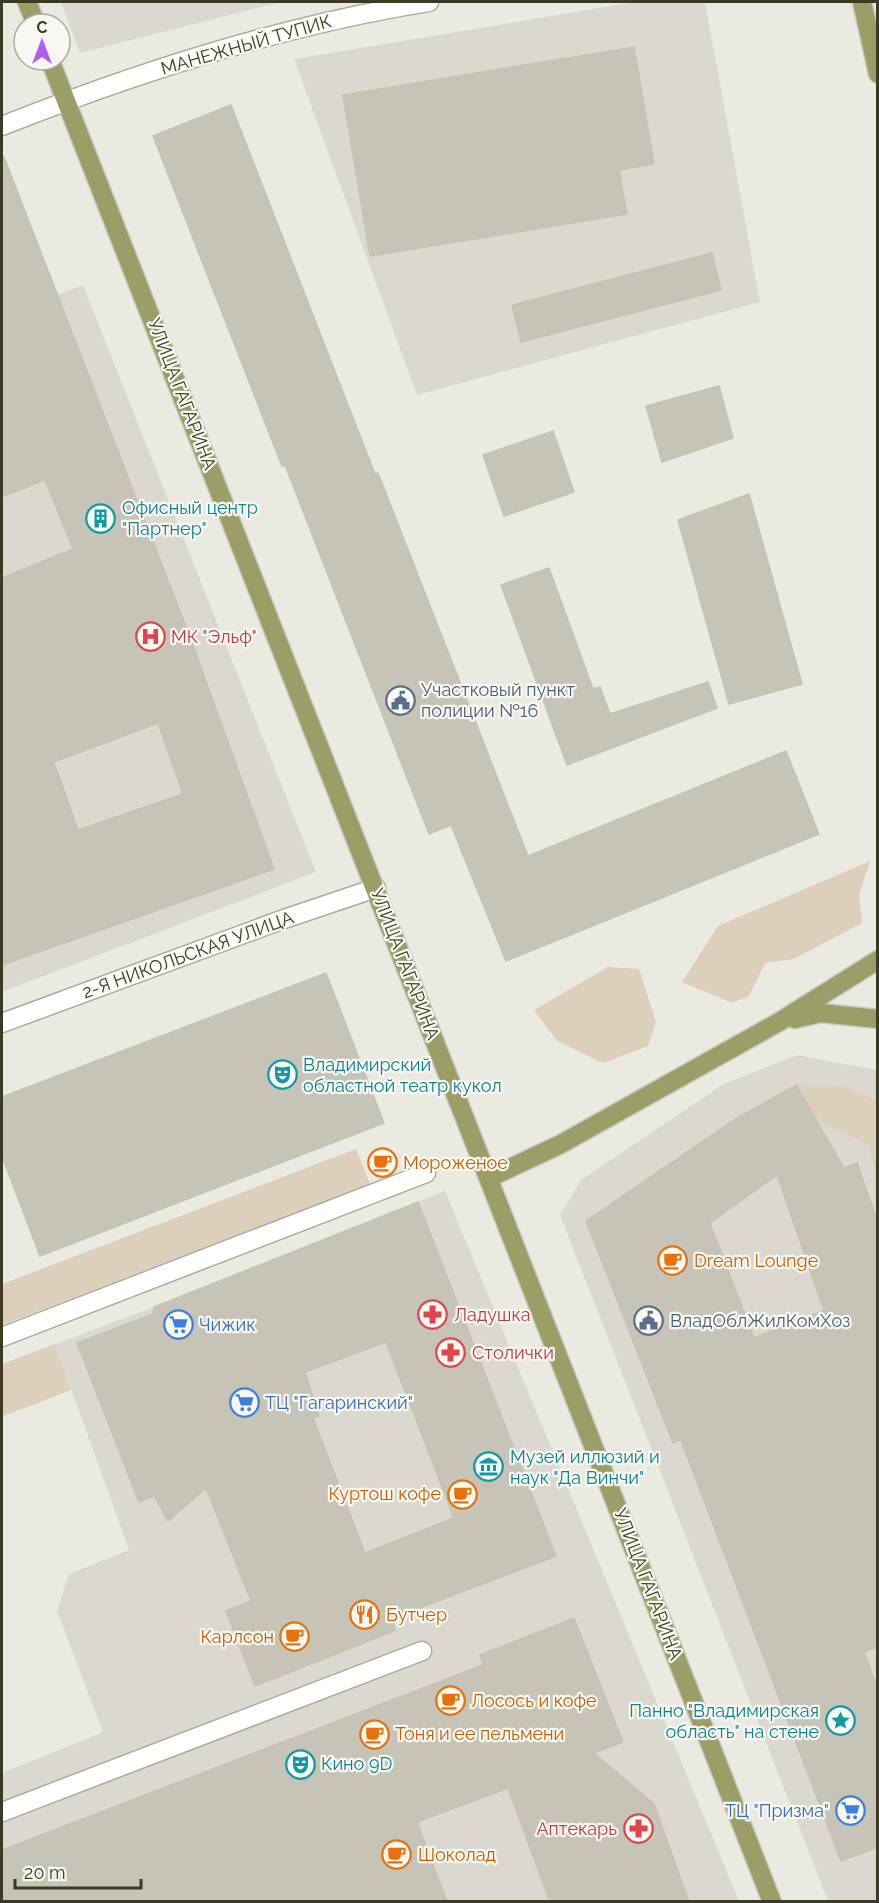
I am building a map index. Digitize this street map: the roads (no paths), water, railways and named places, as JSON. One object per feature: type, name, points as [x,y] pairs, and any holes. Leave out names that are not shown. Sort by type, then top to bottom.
[{"type":"main road","points":[[862,2],[878,74]]},
{"type":"main road","name":"УЛИЦА ГАГАРИНА","points":[[55,72],[772,1902]]},
{"type":"main road","points":[[489,1178],[561,1144],[779,1022],[878,960]]},
{"type":"main road","points":[[779,1022],[820,1012],[878,1019]]},
{"type":"street","name":"МАНЕЖНЫЙ ТУПИК","points":[[2,126],[117,83],[309,24],[429,2]]},
{"type":"street","name":"2-Я НИКОЛЬСКАЯ УЛИЦА","points":[[2,1023],[284,919],[376,888]]},
{"type":"street","points":[[2,1337],[426,1173]]},
{"type":"street","points":[[2,1812],[422,1651]]},
{"type":"place","name":"Офисный центр \"Партнер\"","points":[[101,518]]},
{"type":"place","name":"МК \"Эльф\"","points":[[150,637]]},
{"type":"place","name":"Участковый пункт полиции №16","points":[[400,700]]},
{"type":"place","name":"Владимирский областной театр кукол","points":[[282,1075]]},
{"type":"place","name":"Мороженое","points":[[382,1163]]},
{"type":"place","name":"Dream Lounge","points":[[673,1261]]},
{"type":"place","name":"Ладушка","points":[[433,1315]]},
{"type":"place","name":"ВладОблЖилКомХоз","points":[[649,1321]]},
{"type":"place","name":"Чижик","points":[[178,1325]]},
{"type":"place","name":"Столички","points":[[451,1353]]},
{"type":"place","name":"ТЦ \"Гагаринский\"","points":[[244,1403]]},
{"type":"place","name":"Музей иллюзий и наук \"Да Винчи\"","points":[[489,1467]]},
{"type":"place","name":"Куртош кофе","points":[[462,1494]]},
{"type":"place","name":"Бутчер","points":[[365,1615]]},
{"type":"place","name":"Карлсон","points":[[295,1637]]},
{"type":"place","name":"Лосось и кофе","points":[[450,1701]]},
{"type":"place","name":"Панно \"Владимирская область\" на стене","points":[[840,1721]]},
{"type":"place","name":"Тоня и ее пельмени","points":[[374,1734]]},
{"type":"place","name":"Кино 9D","points":[[300,1764]]},
{"type":"place","name":"ТЦ \"Призма\"","points":[[850,1811]]},
{"type":"place","name":"Аптекарь","points":[[638,1829]]},
{"type":"place","name":"Шоколад","points":[[397,1855]]}]
